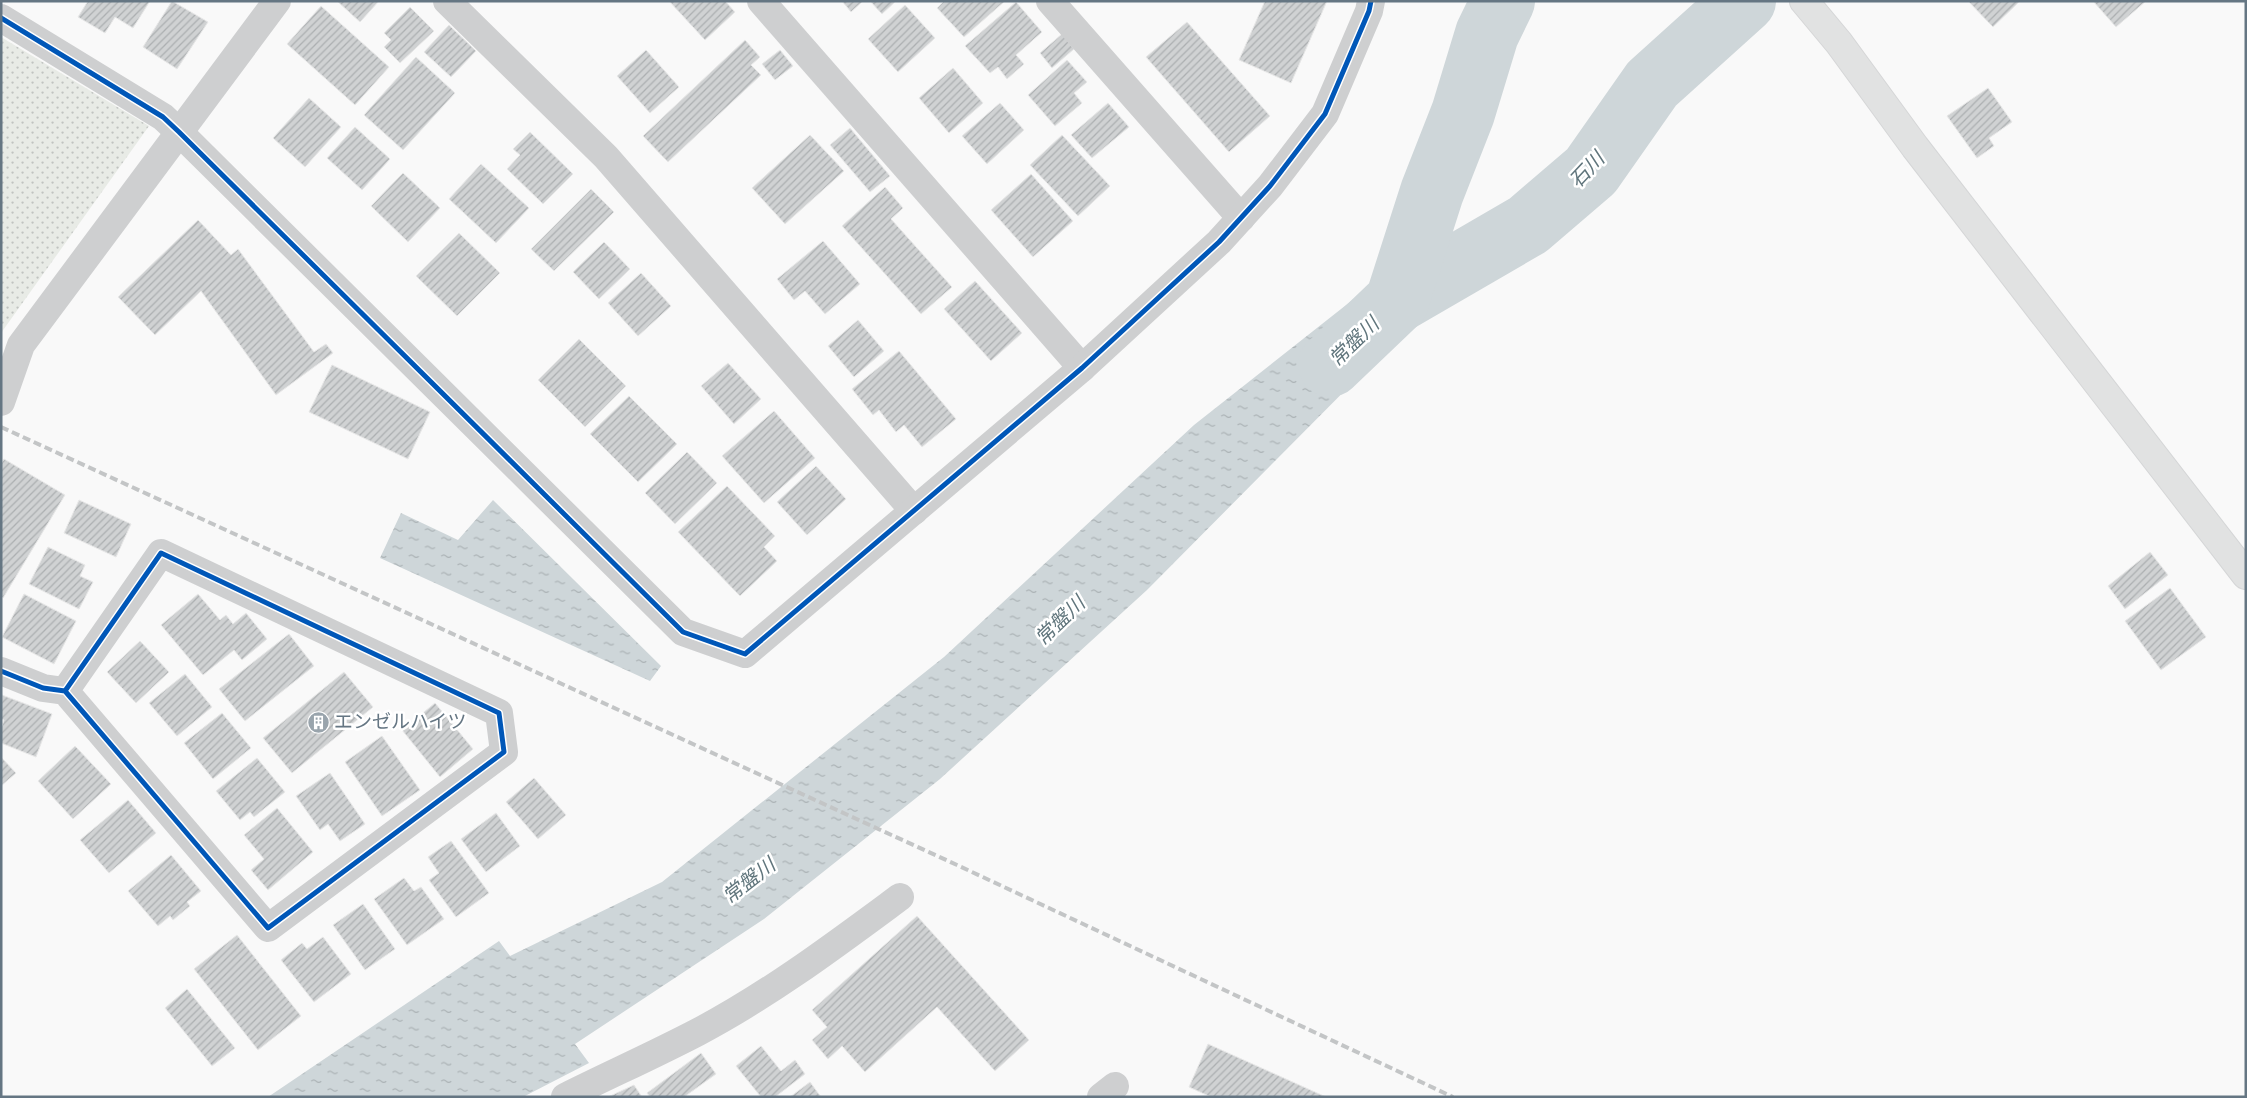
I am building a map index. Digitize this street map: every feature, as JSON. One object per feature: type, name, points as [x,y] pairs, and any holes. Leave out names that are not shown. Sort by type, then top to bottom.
[{"type":"street","points":[[1,402],[21,345],[277,1]]},
{"type":"street","points":[[761,1],[1082,368]]},
{"type":"street","points":[[1050,1],[1240,218]]},
{"type":"street","points":[[1,18],[162,117],[683,632],[745,654],[1082,368],[1219,242],[1270,186],[1325,114],[1369,11],[1371,1]]},
{"type":"street","points":[[1804,1],[1840,43],[1915,147],[2246,575]]},
{"type":"street","points":[[461,6],[606,157],[914,511]]},
{"type":"street","points":[[1,671],[43,688],[65,691],[268,928],[504,752],[499,713],[161,553],[65,691]]},
{"type":"street","points":[[565,1097],[698,1031],[735,1010],[802,968],[900,897]]},
{"type":"shaded area","points":[[1,37],[149,126],[1,333]]},
{"type":"water","points":[[1374,283],[1412,323],[1147,590],[940,779],[764,919],[575,1044],[589,1063],[523,1097],[268,1097],[499,941],[510,956],[662,882],[944,657],[1194,425]]},
{"type":"water","points":[[493,500],[661,666],[650,681],[380,558],[401,513],[458,540]]},
{"type":"building","points":[[88,1],[150,1],[133,28],[115,17],[105,33],[78,17]]},
{"type":"building","points":[[172,1],[208,22],[177,69],[143,47]]},
{"type":"building","points":[[337,1],[379,1],[360,22]]},
{"type":"building","points":[[669,1],[725,1],[735,12],[705,40]]},
{"type":"building","points":[[842,1],[863,1],[851,12]]},
{"type":"building","points":[[870,1],[896,1],[882,14]]},
{"type":"building","points":[[944,1],[1005,1],[964,37],[937,8]]},
{"type":"building","points":[[1265,1],[1327,1],[1291,83],[1239,60]]},
{"type":"building","points":[[1968,1],[2020,1],[1993,27]]},
{"type":"building","points":[[2093,1],[2146,1],[2116,27]]},
{"type":"building","points":[[1016,2],[1042,32],[1016,55],[1024,64],[1007,79],[998,67],[990,73],[965,46]]},
{"type":"building","points":[[905,5],[935,38],[898,72],[868,39]]},
{"type":"building","points":[[321,6],[389,67],[355,105],[287,44]]},
{"type":"building","points":[[410,7],[434,31],[400,63],[384,47],[391,40],[384,33]]},
{"type":"building","points":[[1187,22],[1270,116],[1229,152],[1146,57]]},
{"type":"building","points":[[449,25],[476,51],[451,77],[424,52]]},
{"type":"building","points":[[1062,34],[1074,49],[1052,68],[1040,53]]},
{"type":"building","points":[[745,40],[760,57],[751,65],[761,75],[668,162],[643,136]]},
{"type":"building","points":[[646,50],[679,87],[650,113],[617,76]]},
{"type":"building","points":[[780,50],[793,66],[775,80],[762,64]]},
{"type":"building","points":[[416,57],[455,93],[403,150],[364,115]]},
{"type":"building","points":[[1067,60],[1087,82],[1074,93],[1082,103],[1055,126],[1028,95]]},
{"type":"building","points":[[953,68],[983,103],[949,133],[919,98]]},
{"type":"building","points":[[1988,88],[2012,122],[1989,138],[1994,146],[1977,158],[1947,116]]},
{"type":"building","points":[[309,98],[341,127],[305,167],[273,138]]},
{"type":"building","points":[[1000,103],[1024,130],[987,164],[962,136]]},
{"type":"building","points":[[1108,103],[1129,127],[1092,158],[1071,135]]},
{"type":"building","points":[[355,127],[390,159],[362,190],[327,158]]},
{"type":"building","points":[[850,128],[890,176],[870,192],[830,145]]},
{"type":"building","points":[[530,132],[573,174],[543,204],[507,169],[520,155],[513,149]]},
{"type":"building","points":[[810,135],[844,171],[785,224],[752,188]]},
{"type":"building","points":[[1062,135],[1110,186],[1078,216],[1030,165]]},
{"type":"building","points":[[481,164],[529,208],[496,243],[449,199]]},
{"type":"building","points":[[403,173],[440,208],[408,242],[371,206]]},
{"type":"building","points":[[1031,174],[1073,221],[1033,257],[991,210]]},
{"type":"building","points":[[885,187],[903,208],[891,219],[952,287],[921,314],[842,226]]},
{"type":"building","points":[[591,189],[614,212],[554,271],[531,249]]},
{"type":"building","points":[[198,220],[231,255],[238,249],[314,352],[326,344],[333,353],[276,395],[201,291],[155,335],[118,297]]},
{"type":"building","points":[[459,233],[500,273],[457,316],[416,276]]},
{"type":"building","points":[[823,241],[860,284],[825,314],[805,291],[794,300],[777,279]]},
{"type":"building","points":[[604,242],[630,269],[599,299],[573,272]]},
{"type":"building","points":[[641,273],[671,306],[638,336],[608,303]]},
{"type":"building","points":[[975,281],[1022,333],[991,361],[944,309]]},
{"type":"building","points":[[858,320],[884,351],[854,377],[828,346]]},
{"type":"building","points":[[579,339],[626,386],[585,427],[538,380]]},
{"type":"building","points":[[899,351],[956,419],[922,447],[904,425],[896,432],[879,410],[873,415],[852,389]]},
{"type":"building","points":[[728,363],[761,399],[734,424],[701,386]]},
{"type":"building","points":[[332,365],[430,412],[408,459],[309,412]]},
{"type":"building","points":[[629,396],[677,444],[638,482],[590,434]]},
{"type":"building","points":[[774,411],[815,458],[764,503],[722,456]]},
{"type":"building","points":[[687,452],[717,483],[675,524],[645,493]]},
{"type":"building","points":[[4,459],[65,495],[3,598],[1,596],[1,464]]},
{"type":"building","points":[[816,466],[846,499],[807,535],[777,502]]},
{"type":"building","points":[[727,486],[775,536],[764,547],[777,561],[740,596],[678,532]]},
{"type":"building","points":[[79,500],[131,524],[116,557],[64,533]]},
{"type":"building","points":[[48,547],[85,565],[80,576],[93,582],[79,609],[29,584]]},
{"type":"building","points":[[2150,552],[2168,575],[2125,609],[2108,586]]},
{"type":"building","points":[[2170,588],[2206,637],[2161,670],[2125,621]]},
{"type":"building","points":[[24,594],[76,621],[54,664],[2,637]]},
{"type":"building","points":[[198,594],[220,620],[226,615],[233,624],[246,613],[267,639],[242,660],[234,650],[203,675],[161,625]]},
{"type":"building","points":[[289,634],[314,666],[245,721],[219,689]]},
{"type":"building","points":[[140,641],[169,672],[136,703],[107,672]]},
{"type":"building","name":"エンゼルハイツ","points":[[344,672],[373,707],[292,773],[263,738]]},
{"type":"building","points":[[185,674],[212,707],[177,736],[149,703]]},
{"type":"building","points":[[2,695],[52,714],[36,757],[1,743],[1,729],[4,720],[1,719]]},
{"type":"building","points":[[435,703],[473,749],[440,777],[402,730]]},
{"type":"building","points":[[222,713],[251,748],[213,779],[184,743]]},
{"type":"building","points":[[382,736],[420,790],[382,816],[345,762]]},
{"type":"building","points":[[75,746],[111,784],[73,819],[38,781]]},
{"type":"building","points":[[1,757],[16,773],[1,786]]},
{"type":"building","points":[[257,758],[285,792],[254,817],[250,812],[240,820],[216,791]]},
{"type":"building","points":[[330,773],[365,824],[340,841],[328,824],[320,830],[296,796]]},
{"type":"building","points":[[534,778],[566,815],[538,839],[506,802]]},
{"type":"building","points":[[128,800],[156,833],[109,873],[80,840]]},
{"type":"building","points":[[277,808],[313,852],[268,890],[251,870],[264,859],[244,835]]},
{"type":"building","points":[[496,813],[520,846],[486,872],[461,839]]},
{"type":"building","points":[[451,841],[489,893],[456,917],[429,880],[439,873],[428,857]]},
{"type":"building","points":[[171,855],[201,891],[187,902],[190,906],[173,920],[170,916],[158,926],[128,891]]},
{"type":"building","points":[[404,878],[414,891],[421,887],[444,919],[407,945],[374,899]]},
{"type":"building","points":[[363,904],[395,949],[365,970],[333,925]]},
{"type":"building","points":[[917,916],[1029,1040],[995,1071],[937,1007],[865,1072],[842,1046],[828,1059],[812,1040],[827,1027],[812,1010]]},
{"type":"building","points":[[237,935],[301,1016],[258,1050],[194,969]]},
{"type":"building","points":[[323,937],[351,974],[314,1002],[281,960],[302,943],[307,949]]},
{"type":"building","points":[[187,989],[235,1048],[212,1066],[165,1008]]},
{"type":"building","points":[[1208,1044],[1326,1097],[1211,1097],[1189,1087]]},
{"type":"building","points":[[761,1046],[781,1071],[795,1060],[805,1074],[775,1097],[761,1097],[736,1066]]},
{"type":"building","points":[[701,1053],[716,1074],[684,1097],[650,1097],[647,1093]]},
{"type":"building","points":[[810,1082],[821,1097],[790,1097]]},
{"type":"building","points":[[634,1085],[642,1097],[608,1097]]},
{"type":"waterway","name":"常盤川","points":[[1330,365],[1397,301],[1432,192],[1463,113],[1487,34],[1503,1]]},
{"type":"waterway","name":"石川","points":[[1397,301],[1528,225],[1591,171],[1652,84],[1744,1]]},
{"type":"railway","points":[[1,427],[957,865],[1453,1097]]},
{"type":"cycle path","points":[[1,18],[163,117],[683,632],[745,654],[1082,368],[1219,242],[1270,186],[1325,114],[1369,11],[1371,1]]},
{"type":"cycle path","points":[[1,671],[43,688],[65,691],[268,928],[504,752],[499,713],[161,553],[65,691]]},
{"type":"place","name":"エンゼルハイツ","points":[[318,722]]}]
